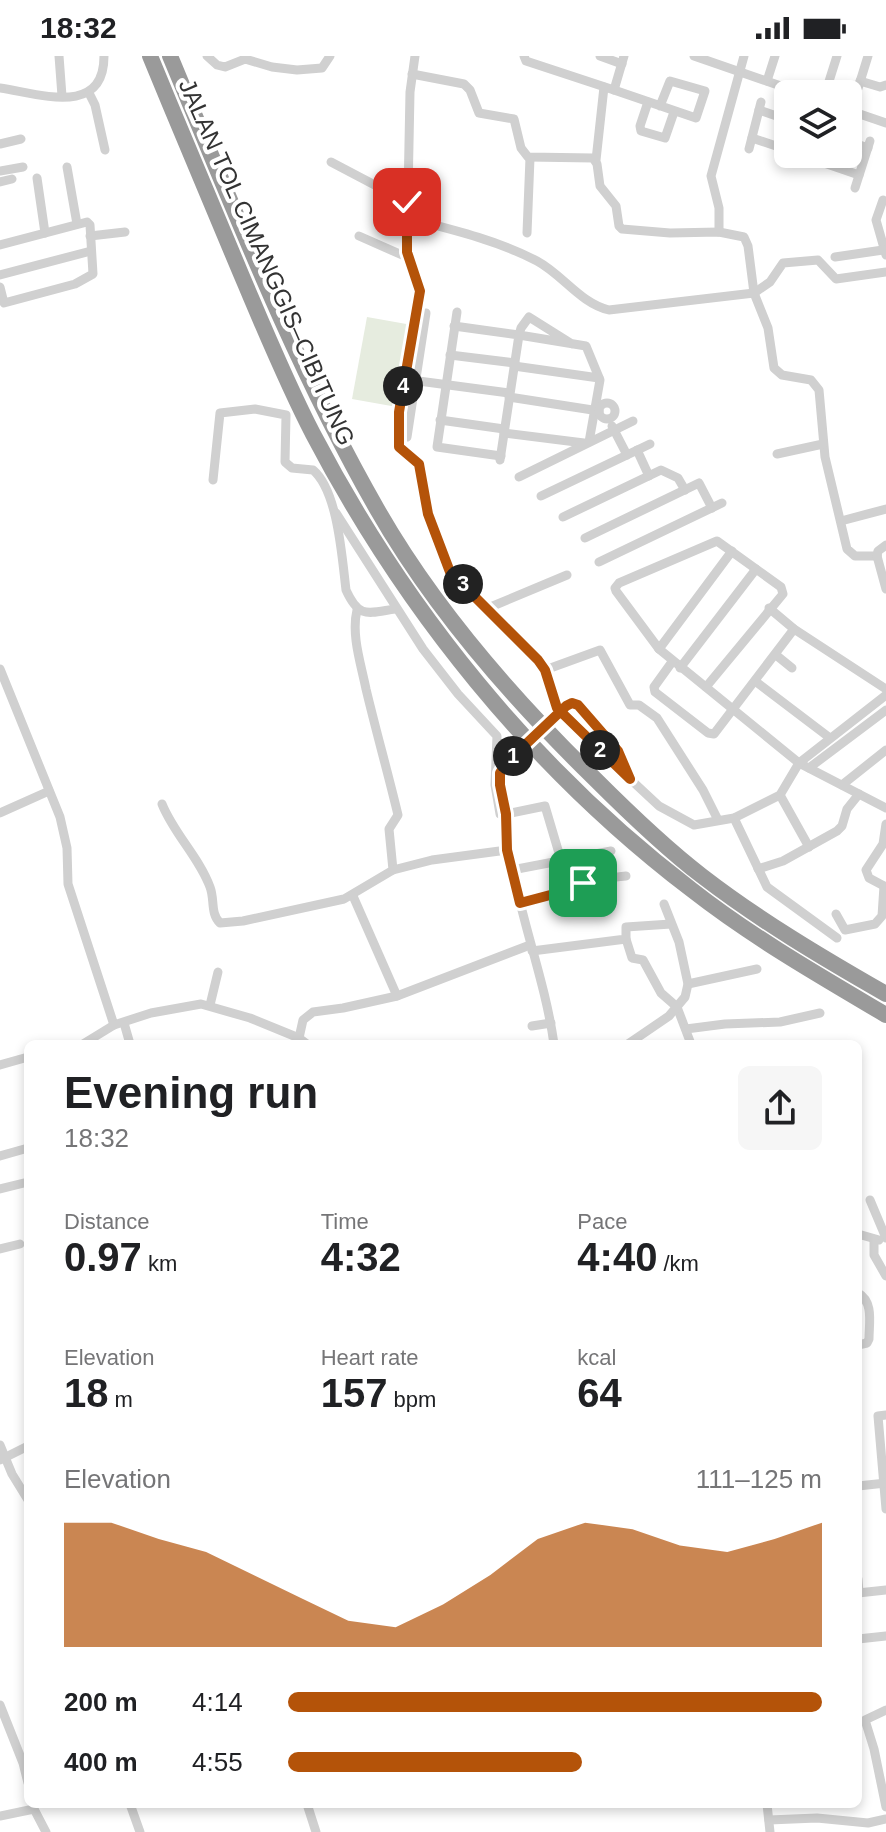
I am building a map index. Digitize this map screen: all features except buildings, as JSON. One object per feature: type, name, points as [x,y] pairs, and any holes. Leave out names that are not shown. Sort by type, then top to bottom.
[{"type":"highway","name":"JALAN TOL CIMANGGIS–CIBITUNG","points":[[150,56],[263,326],[312,432],[361,521],[464,668],[540,753],[615,825],[692,891],[816,974],[886,1015]]},
{"type":"highway","name":"JALAN TOL CIMANGGIS–CIBITUNG","points":[[170,56],[279,316],[329,421],[379,512],[428,588],[476,652],[551,736],[628,812],[702,876],[823,958],[886,994]]},
{"type":"street","points":[[59,56],[62,96]]},
{"type":"street","points":[[0,88],[62,96],[89,93],[101,79],[104,56]]},
{"type":"street","points":[[207,56],[217,65],[225,67],[251,59],[272,67],[314,71],[322,68],[330,56]]},
{"type":"street","points":[[407,437],[409,380],[420,291],[409,258],[407,218],[415,56]]},
{"type":"street","points":[[524,56],[526,61],[696,118],[705,91]]},
{"type":"street","points":[[600,56],[623,60],[609,89],[596,160],[600,186],[614,201],[618,224],[622,229],[741,235],[747,242],[754,293],[766,319],[776,371],[811,380],[819,390],[823,444],[847,549],[851,555],[877,556]]},
{"type":"street","points":[[694,56],[774,83]]},
{"type":"street","points":[[719,232],[719,208],[711,176],[744,56]]},
{"type":"street","points":[[767,81],[775,56]]},
{"type":"street","points":[[829,80],[837,56]]},
{"type":"street","points":[[860,80],[868,56]]},
{"type":"street","points":[[412,74],[464,84],[470,90],[479,113],[514,119],[521,148],[530,158],[527,233]]},
{"type":"street","points":[[660,106],[670,81],[716,94]]},
{"type":"street","points":[[862,82],[880,87],[886,85]]},
{"type":"street","points":[[89,93],[95,105],[105,150]]},
{"type":"street","points":[[648,102],[639,129],[641,131],[665,138],[674,112]]},
{"type":"street","points":[[749,149],[760,106],[774,113]]},
{"type":"street","points":[[862,115],[886,123]]},
{"type":"street","points":[[752,138],[774,145]]},
{"type":"street","points":[[0,144],[21,139]]},
{"type":"street","points":[[862,144],[869,145],[862,166]]},
{"type":"street","points":[[530,158],[590,157],[596,160]]},
{"type":"street","points":[[331,162],[407,202]]},
{"type":"street","points":[[0,171],[23,167]]},
{"type":"street","points":[[67,167],[77,224]]},
{"type":"street","points":[[839,168],[859,175]]},
{"type":"street","points":[[855,188],[861,168]]},
{"type":"street","points":[[37,178],[45,233]]},
{"type":"street","points":[[0,182],[12,179]]},
{"type":"street","points":[[835,257],[884,252],[876,220],[885,197]]},
{"type":"street","points":[[407,218],[530,257],[594,305],[609,310],[754,293],[770,282],[783,263],[818,260],[836,279],[886,272]]},
{"type":"street","points":[[0,245],[87,222],[90,225],[93,274],[75,284],[4,303],[0,287]]},
{"type":"street","points":[[90,236],[125,232]]},
{"type":"street","points":[[359,236],[409,258]]},
{"type":"street","points":[[0,275],[91,251]]},
{"type":"street","points":[[457,312],[437,447],[501,458],[521,328],[529,317],[572,344]]},
{"type":"street","points":[[426,313],[397,430],[400,448],[416,460],[421,469],[428,514],[450,572],[545,670],[557,708],[659,806],[694,825],[734,818],[780,795],[799,763],[886,692],[794,629],[769,608]]},
{"type":"street","points":[[454,326],[586,346],[599,378],[596,411],[587,443]]},
{"type":"street","points":[[450,355],[599,378]]},
{"type":"street","points":[[409,380],[596,411],[604,419],[609,419],[627,455]]},
{"type":"street","points":[[213,480],[220,413],[241,409],[269,410],[286,415],[286,466],[317,473],[336,513],[395,609],[458,694],[497,736],[495,785],[500,814],[545,806],[561,860]]},
{"type":"street","points":[[440,420],[587,443]]},
{"type":"street","points":[[519,477],[633,421]]},
{"type":"street","points":[[541,496],[650,444]]},
{"type":"street","points":[[777,454],[823,444]]},
{"type":"street","points":[[637,450],[649,476]]},
{"type":"street","points":[[563,517],[661,470],[678,478],[685,490]]},
{"type":"street","points":[[585,538],[699,483],[712,508]]},
{"type":"street","points":[[599,562],[722,503]]},
{"type":"street","points":[[841,521],[886,509]]},
{"type":"street","points":[[336,513],[346,590],[357,610],[364,614],[395,609]]},
{"type":"street","points":[[706,687],[783,594],[783,589],[717,536],[619,583],[615,588],[640,626],[676,665],[799,763],[886,808]]},
{"type":"street","points":[[886,545],[877,556],[886,589]]},
{"type":"street","points":[[659,649],[732,551]]},
{"type":"street","points":[[756,569],[654,687],[658,695],[711,735],[716,733],[794,629]]},
{"type":"street","points":[[488,608],[567,575]]},
{"type":"street","points":[[357,610],[355,629],[363,673],[398,815],[389,829],[393,870]]},
{"type":"street","points":[[545,670],[600,650],[630,705],[639,705],[657,718],[703,790],[718,820]]},
{"type":"street","points":[[776,655],[792,668]]},
{"type":"street","points":[[0,669],[64,831],[69,891],[128,1040]]},
{"type":"street","points":[[755,681],[830,738]]},
{"type":"street","points":[[553,1040],[507,850],[500,773],[506,763],[572,703],[578,705],[618,751],[630,779]]},
{"type":"street","points":[[809,768],[886,710]]},
{"type":"street","points":[[842,785],[886,750]]},
{"type":"street","points":[[0,813],[49,791]]},
{"type":"street","points":[[758,869],[783,861],[837,831],[842,826],[847,809],[859,794]]},
{"type":"street","points":[[876,802],[886,794]]},
{"type":"street","points":[[780,795],[809,847]]},
{"type":"street","points":[[162,804],[168,820],[211,888],[215,917],[220,923],[243,921],[353,896],[393,870],[432,860],[507,850]]},
{"type":"street","points":[[734,818],[767,887],[837,938]]},
{"type":"street","points":[[836,914],[845,930],[875,924],[882,916],[885,887],[869,878],[866,870],[884,845],[886,824]]},
{"type":"street","points":[[512,870],[611,851]]},
{"type":"street","points":[[520,903],[601,878],[626,876]]},
{"type":"street","points":[[353,896],[397,996]]},
{"type":"street","points":[[634,1040],[669,1016],[685,997],[688,984],[679,942],[664,904]]},
{"type":"street","points":[[671,924],[626,927],[626,939],[632,958],[643,960],[661,993],[677,1007],[690,1040]]},
{"type":"street","points":[[303,1040],[303,1020],[313,1012],[397,996],[531,948],[626,939]]},
{"type":"street","points":[[688,984],[757,969]]},
{"type":"street","points":[[210,1005],[218,972]]},
{"type":"street","points":[[90,1040],[119,1024],[180,1006],[210,1005],[300,1040]]},
{"type":"street","points":[[686,1029],[780,1022],[820,1013]]},
{"type":"street","points":[[532,1026],[551,1023]]},
{"type":"street","points":[[0,1065],[24,1058]]},
{"type":"street","points":[[0,1156],[24,1149]]},
{"type":"street","points":[[0,1189],[24,1183]]},
{"type":"street","points":[[862,1236],[874,1240],[886,1239],[870,1200]]},
{"type":"street","points":[[874,1240],[874,1255],[886,1276]]},
{"type":"street","points":[[0,1249],[20,1244]]},
{"type":"street","points":[[862,1296],[869,1306],[869,1339],[862,1344]]},
{"type":"street","points":[[886,1415],[878,1416],[886,1509]]},
{"type":"street","points":[[0,1445],[2,1458],[24,1494]]},
{"type":"street","points":[[2,1458],[24,1448]]},
{"type":"street","points":[[862,1486],[885,1483]]},
{"type":"street","points":[[862,1593],[886,1590]]},
{"type":"street","points":[[862,1639],[886,1636]]},
{"type":"street","points":[[0,1705],[24,1767]]},
{"type":"street","points":[[886,1710],[865,1717],[886,1807]]},
{"type":"street","points":[[874,1749],[886,1748]]},
{"type":"street","points":[[0,1816],[26,1808]]},
{"type":"street","points":[[34,1808],[46,1832]]},
{"type":"street","points":[[131,1808],[140,1832]]},
{"type":"street","points":[[308,1808],[316,1832]]},
{"type":"street","points":[[768,1808],[770,1832]]},
{"type":"street","points":[[769,1820],[817,1818],[868,1823],[886,1819]]},
{"type":"shaded area","points":[[367,317],[412,325],[397,407],[352,399]]},
{"type":"route","points":[[407,202],[407,252],[420,291],[399,412],[399,447],[419,464],[428,514],[450,572],[538,660],[545,670],[557,708],[595,745],[630,779],[618,751],[578,705],[572,703],[566,706],[506,763],[501,768],[507,850],[520,903],[573,889],[583,883]]}]
